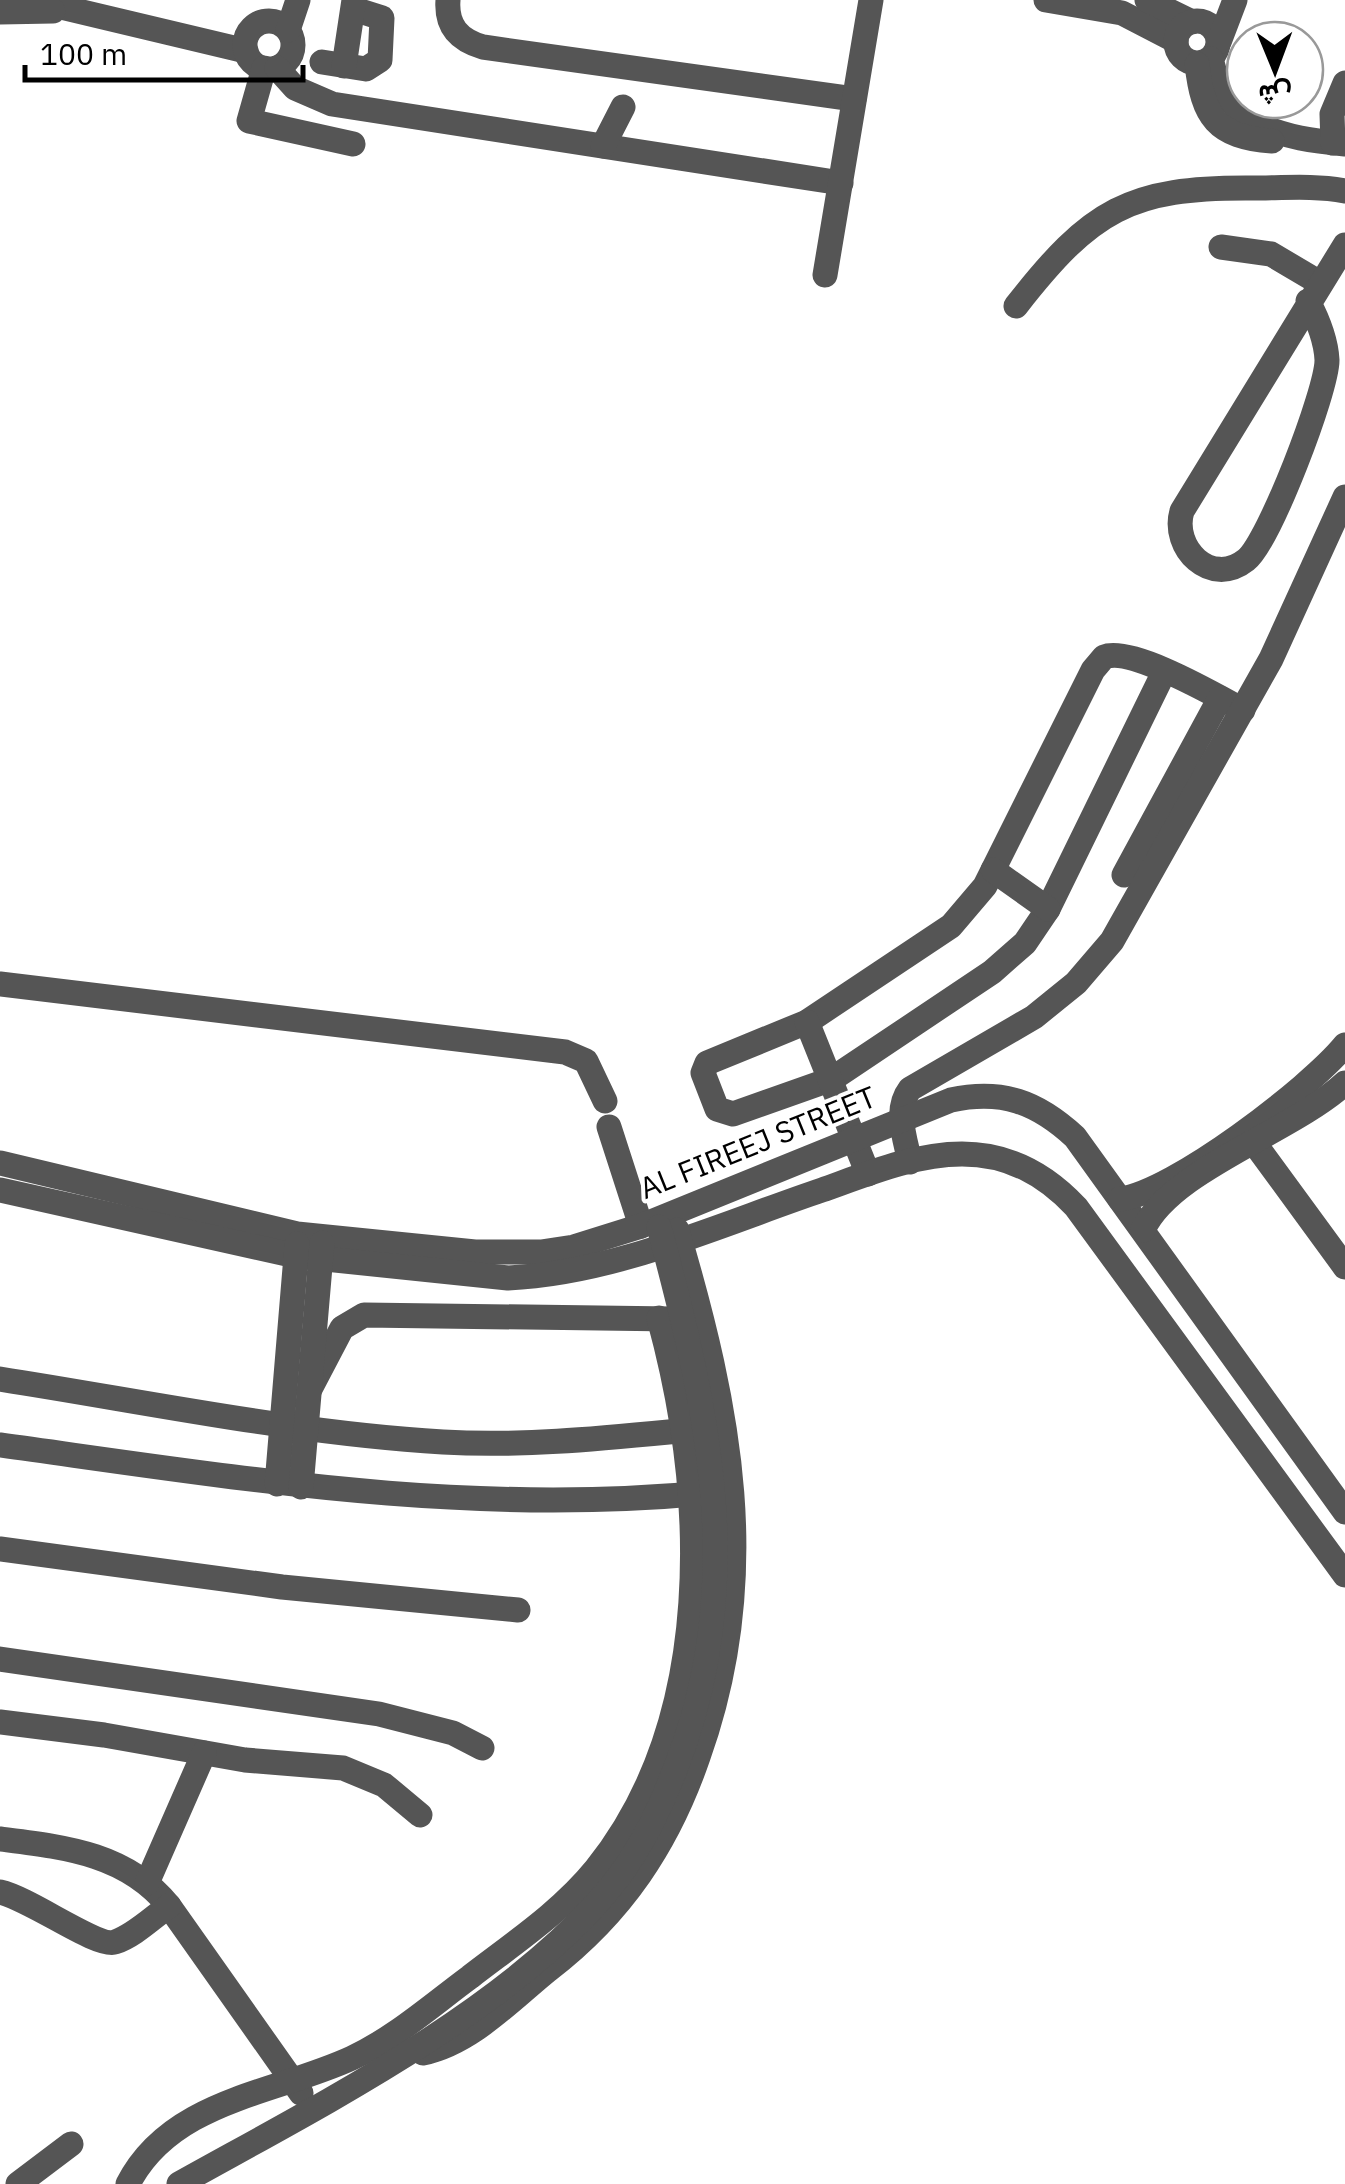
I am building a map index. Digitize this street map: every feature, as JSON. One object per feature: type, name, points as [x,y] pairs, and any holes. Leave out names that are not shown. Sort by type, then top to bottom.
[{"type":"street","points":[[32,0],[63,11],[185,37],[265,39]]},
{"type":"street","points":[[298,0],[265,39],[249,122],[353,144]]},
{"type":"street","points":[[448,0],[452,28],[466,41],[484,48],[854,100]]},
{"type":"street","points":[[825,275],[871,0]]},
{"type":"street","points":[[1046,0],[1215,30],[1209,55],[1227,98],[1246,119],[1282,136],[1328,142],[1332,114],[1345,84]]},
{"type":"street","points":[[1147,0],[1188,28]]},
{"type":"street","points":[[1209,55],[1181,57],[1188,28],[1222,0]]},
{"type":"street","points":[[1209,55],[1235,0]]},
{"type":"street","points":[[333,64],[354,4]]},
{"type":"street","points":[[0,12],[63,11]]},
{"type":"street","points":[[265,39],[306,96],[332,104],[840,182]]},
{"type":"street","points":[[603,146],[624,107]]},
{"type":"street","points":[[1016,306],[1092,223],[1126,204],[1151,196],[1188,188],[1345,206]]},
{"type":"street","points":[[1232,196],[1345,191]]},
{"type":"street","points":[[1222,247],[1270,254],[1314,292],[1327,359],[1317,410],[1254,553],[1231,568],[1204,565],[1184,546],[1179,529],[1182,511],[1314,292],[1345,245]]},
{"type":"street","points":[[1124,875],[1232,704],[1286,629],[1345,497]]},
{"type":"street","points":[[1164,672],[1048,910],[1025,943],[992,972],[832,1078],[732,1114],[720,1112],[704,1074],[707,1063],[807,1022],[951,926],[975,900],[1098,662],[1121,653],[1164,672],[1232,704]]},
{"type":"street","points":[[910,1162],[902,1119],[905,1096],[916,1084],[1034,1017],[1095,962],[1126,918],[1232,704]]},
{"type":"street","points":[[993,870],[1048,910]]},
{"type":"street","points":[[0,984],[565,1052],[586,1061],[605,1101]]},
{"type":"street","points":[[807,1022],[868,1174]]},
{"type":"street","points":[[1142,1230],[1154,1210],[1175,1190],[1250,1137],[1345,1046]]},
{"type":"street","points":[[1120,1199],[1156,1189],[1250,1137],[1312,1110],[1345,1083]]},
{"type":"street","name":"AL FIREEJ STREET","points":[[9,1191],[473,1276],[542,1276],[610,1262],[663,1228],[902,1119],[978,1094],[1031,1104],[1075,1138],[1345,1512]]},
{"type":"street","points":[[179,2184],[398,2056],[428,2052],[470,2032],[568,1955],[605,1919],[641,1877],[668,1832],[704,1711],[714,1607],[713,1492],[705,1429],[663,1228],[608,1128]]},
{"type":"street","points":[[1250,1137],[1345,1267]]},
{"type":"street","name":"AL FIREEJ STREET","points":[[663,1228],[910,1162],[962,1154],[989,1156],[1026,1168],[1058,1188],[1345,1575]]},
{"type":"street","points":[[9,1191],[11,1164]]},
{"type":"street","name":"AL FIREEJ STREET","points":[[11,1164],[309,1246]]},
{"type":"street","points":[[309,1246],[309,1391]]},
{"type":"street","points":[[289,1485],[309,1246]]},
{"type":"street","points":[[294,1426],[342,1328],[364,1314],[682,1319]]},
{"type":"street","points":[[128,2184],[151,2148],[176,2127],[354,2057],[410,2021],[561,1906],[614,1844],[654,1764],[681,1674],[692,1579],[713,1492],[705,1429],[682,1319]]},
{"type":"street","points":[[0,1379],[294,1426],[494,1443],[705,1429]]},
{"type":"street","points":[[0,1445],[289,1485],[509,1503],[713,1492]]},
{"type":"street","points":[[0,1549],[298,1589],[518,1610]]},
{"type":"street","points":[[0,1659],[364,1711],[454,1733],[482,1748]]},
{"type":"street","points":[[0,1722],[104,1734],[204,1754],[343,1768],[384,1785],[420,1815]]},
{"type":"street","points":[[147,1882],[204,1754]]},
{"type":"street","points":[[0,1838],[85,1852],[147,1882],[169,1906],[313,2109]]},
{"type":"street","points":[[0,1892],[40,1906],[92,1940],[106,1944],[123,1939],[169,1906]]},
{"type":"street","points":[[18,2184],[71,2144]]}]
